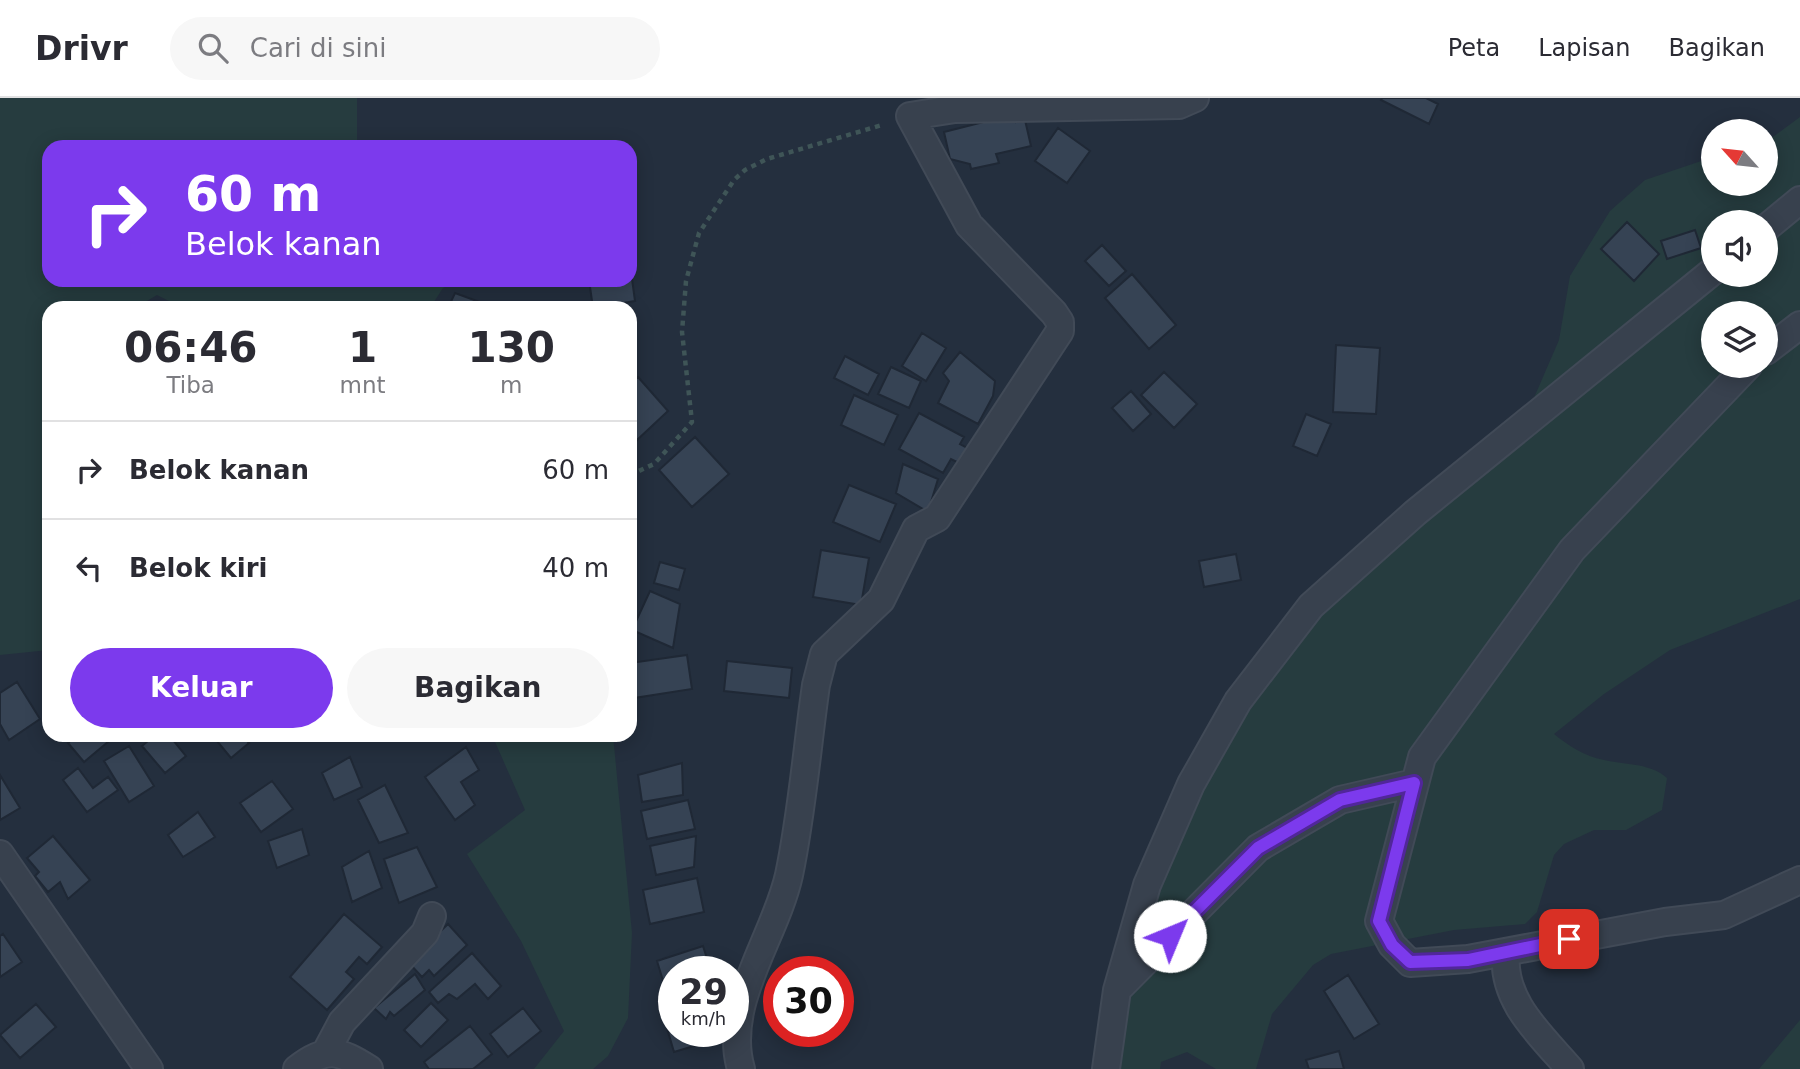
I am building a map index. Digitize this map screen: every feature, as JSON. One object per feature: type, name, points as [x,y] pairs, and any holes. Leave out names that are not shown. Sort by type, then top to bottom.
[{"type":"street","points":[[741,1069],[736,1050],[738,1018],[788,876],[816,685],[824,654],[881,600],[916,529],[937,518],[1060,331],[1060,322],[1054,313],[969,225],[910,117],[955,109],[1179,105],[1195,98]]},
{"type":"street","points":[[1778,218],[1800,200]]},
{"type":"street","points":[[1106,1069],[1117,990],[1147,885],[1191,784],[1238,701],[1311,606],[1415,513],[1701,281]]},
{"type":"street","points":[[1778,342],[1800,325]]},
{"type":"street","points":[[1737,378],[1572,550],[1422,757],[1379,921],[1392,945],[1410,962],[1468,960],[1665,922],[1724,915],[1800,880]]},
{"type":"street","points":[[1117,990],[1258,848],[1340,800],[1414,783]]},
{"type":"street","points":[[0,854],[149,1069]]},
{"type":"street","points":[[297,1069],[326,1052],[342,1022],[425,933],[432,916]]},
{"type":"street","points":[[1506,951],[1505,969],[1519,1009],[1570,1069]]},
{"type":"street","points":[[326,1052],[341,1054],[369,1069]]},
{"type":"path","points":[[637,472],[654,464],[692,422],[682,332],[692,251],[699,233],[734,180],[767,159],[910,117]]},
{"type":"green space","points":[[0,98],[357,98],[357,140],[42,140],[42,287],[445,287],[435,301],[169,301],[157,295],[147,301],[42,301],[42,651],[0,655]]},
{"type":"green space","points":[[1800,117],[1800,599],[1670,650],[1604,694],[1554,734],[1590,756],[1645,767],[1667,778],[1662,810],[1626,830],[1594,830],[1564,844],[1554,855],[1537,912],[1525,924],[1454,930],[1331,954],[1313,965],[1272,1014],[1256,1069],[1216,1069],[1187,1052],[1161,1062],[1160,1069],[1099,1069],[1161,824],[1324,586],[1448,469],[1530,407],[1559,340],[1570,276],[1610,211],[1645,180],[1701,161],[1701,196],[1778,196],[1778,133]]},
{"type":"green space","points":[[495,742],[614,742],[632,933],[628,1018],[608,1056],[593,1069],[534,1069],[564,1031],[521,941],[467,854],[525,810]]},
{"type":"green space","points":[[1800,1020],[1800,1069],[1759,1069]]},
{"type":"building","points":[[1426,98],[1438,104],[1429,124],[1381,100]]},
{"type":"building","points":[[1015,114],[1016,122],[1025,120],[1031,146],[996,154],[999,163],[971,169],[970,164],[950,159],[944,132]]},
{"type":"building","points":[[1058,128],[1090,151],[1067,183],[1035,161]]},
{"type":"building","points":[[1627,222],[1659,254],[1634,281],[1601,249]]},
{"type":"building","points":[[1695,230],[1701,248],[1667,259],[1661,241]]},
{"type":"building","points":[[1102,245],[1126,271],[1109,286],[1085,261]]},
{"type":"building","points":[[1132,274],[1176,325],[1149,349],[1105,298]]},
{"type":"building","points":[[590,287],[633,287],[635,301],[592,301]]},
{"type":"building","points":[[455,293],[477,301],[451,301]]},
{"type":"building","points":[[922,333],[946,348],[926,381],[902,366]]},
{"type":"building","points":[[1336,345],[1380,348],[1376,414],[1333,412]]},
{"type":"building","points":[[960,352],[995,381],[993,396],[978,424],[938,403],[949,381],[943,373]]},
{"type":"building","points":[[845,356],[879,374],[868,395],[834,378]]},
{"type":"building","points":[[891,367],[921,381],[909,408],[878,394]]},
{"type":"building","points":[[1164,372],[1197,404],[1174,428],[1141,395]]},
{"type":"building","points":[[637,378],[668,411],[637,440]]},
{"type":"building","points":[[1131,391],[1151,414],[1133,431],[1112,408]]},
{"type":"building","points":[[854,395],[898,415],[884,445],[841,425]]},
{"type":"building","points":[[919,413],[964,437],[960,444],[969,449],[961,464],[951,459],[943,473],[899,449]]},
{"type":"building","points":[[1306,414],[1331,424],[1317,456],[1293,446]]},
{"type":"building","points":[[695,437],[729,474],[692,507],[659,470]]},
{"type":"building","points":[[903,464],[938,479],[928,512],[896,493]]},
{"type":"building","points":[[849,485],[896,504],[880,542],[833,522]]},
{"type":"building","points":[[821,550],[869,558],[861,605],[813,597]]},
{"type":"building","points":[[1236,554],[1241,580],[1204,587],[1199,561]]},
{"type":"building","points":[[660,562],[685,569],[679,590],[654,583]]},
{"type":"building","points":[[650,591],[680,604],[673,648],[637,632],[637,619]]},
{"type":"building","points":[[687,655],[692,689],[637,698],[637,662]]},
{"type":"building","points":[[727,661],[792,668],[789,698],[724,691]]},
{"type":"building","points":[[17,682],[40,719],[9,740],[0,724],[0,693]]},
{"type":"building","points":[[69,742],[108,742],[84,762]]},
{"type":"building","points":[[147,742],[175,742],[186,756],[165,773],[142,746]]},
{"type":"building","points":[[218,742],[248,742],[249,743],[231,758]]},
{"type":"building","points":[[129,746],[154,786],[129,802],[104,761]]},
{"type":"building","points":[[466,747],[479,770],[461,782],[475,805],[455,820],[425,777]]},
{"type":"building","points":[[350,757],[362,787],[334,800],[322,773]]},
{"type":"building","points":[[682,763],[683,795],[642,802],[638,775]]},
{"type":"building","points":[[78,768],[93,788],[108,777],[118,790],[87,812],[63,780]]},
{"type":"building","points":[[0,775],[20,808],[0,820]]},
{"type":"building","points":[[272,781],[293,809],[261,832],[240,803]]},
{"type":"building","points":[[385,785],[408,833],[379,843],[358,800]]},
{"type":"building","points":[[688,800],[695,829],[647,839],[641,811]]},
{"type":"building","points":[[198,812],[215,837],[183,857],[168,835]]},
{"type":"building","points":[[302,829],[309,855],[277,868],[268,841]]},
{"type":"building","points":[[53,836],[90,880],[68,899],[60,882],[48,892],[35,876],[39,872],[27,858]]},
{"type":"building","points":[[696,836],[694,867],[656,875],[650,846]]},
{"type":"building","points":[[417,847],[437,887],[399,903],[384,859]]},
{"type":"building","points":[[369,851],[382,888],[352,902],[342,867]]},
{"type":"building","points":[[697,878],[704,912],[650,924],[643,890]]},
{"type":"building","points":[[344,914],[382,947],[367,964],[359,957],[346,972],[354,979],[327,1010],[290,977]]},
{"type":"building","points":[[448,924],[467,945],[434,976],[429,970],[422,977],[408,962]]},
{"type":"building","points":[[3,934],[22,962],[0,977],[0,936]]},
{"type":"building","points":[[703,946],[706,956],[672,956]]},
{"type":"building","points":[[472,953],[501,986],[488,999],[475,984],[457,999],[449,994],[438,1003],[429,992]]},
{"type":"building","points":[[415,974],[425,990],[394,1016],[390,1012],[386,1019],[374,1008]]},
{"type":"building","points":[[1348,975],[1379,1024],[1354,1039],[1324,991]]},
{"type":"building","points":[[431,1003],[448,1020],[421,1047],[404,1030]]},
{"type":"building","points":[[36,1004],[56,1027],[20,1058],[0,1035]]},
{"type":"building","points":[[523,1008],[541,1031],[508,1057],[490,1034]]},
{"type":"building","points":[[470,1026],[492,1054],[473,1069],[429,1069],[424,1062]]},
{"type":"building","points":[[673,1047],[691,1047],[674,1052]]},
{"type":"building","points":[[1339,1051],[1344,1069],[1309,1069],[1306,1060]]},
{"type":"route","points":[[1170,936],[1258,848],[1340,800],[1414,783],[1379,921],[1392,945],[1410,962],[1468,960],[1569,939]]}]
